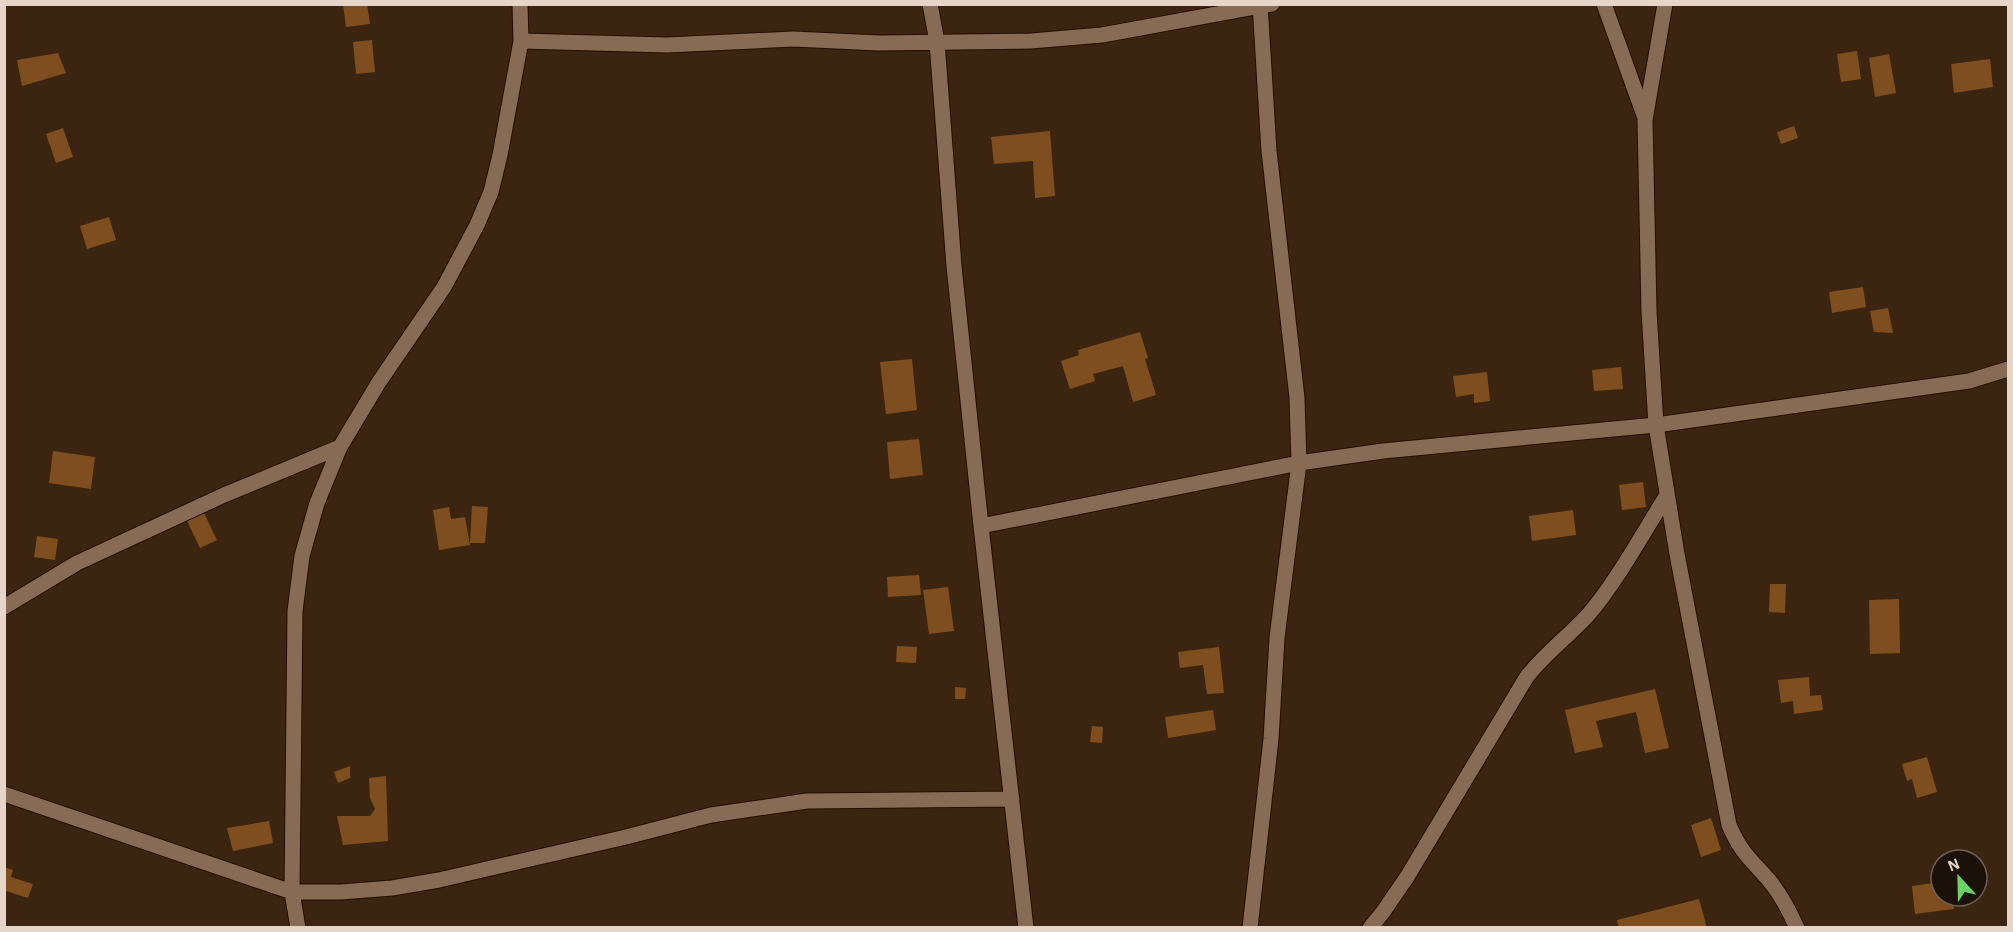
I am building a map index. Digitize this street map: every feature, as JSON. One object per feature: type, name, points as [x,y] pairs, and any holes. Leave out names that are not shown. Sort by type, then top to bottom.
[{"type":"street","points":[[298,927],[292,892],[295,611],[302,556],[317,502],[340,447],[379,382],[444,287],[477,225],[491,192],[500,156],[521,41],[520,4]]},
{"type":"street","points":[[930,4],[938,42],[954,266],[1026,927]]},
{"type":"street","points":[[1604,4],[1645,120]]},
{"type":"street","points":[[1665,4],[1645,120],[1649,310],[1656,425],[1729,825],[1736,843],[1768,879],[1784,902],[1797,927]]},
{"type":"street","points":[[521,41],[667,45],[793,39],[879,42],[1031,41],[1102,35],[1264,5],[1269,151],[1297,398],[1299,463],[1277,638],[1270,739],[1250,927]]},
{"type":"street","points":[[981,526],[1299,463],[1383,451],[1656,425],[1968,381],[2008,369]]},
{"type":"street","points":[[4,608],[77,563],[224,495],[340,447]]},
{"type":"street","points":[[1370,927],[1407,877],[1526,678],[1536,665],[1588,614],[1667,495]]},
{"type":"street","points":[[4,794],[292,892],[341,892],[392,888],[439,880],[615,840],[711,815],[807,801],[1012,799]]},
{"type":"building","points":[[343,4],[367,4],[370,24],[346,27]]},
{"type":"building","points":[[372,40],[375,72],[356,74],[353,42]]},
{"type":"building","points":[[1857,51],[1861,79],[1841,82],[1837,54]]},
{"type":"building","points":[[58,53],[66,73],[22,86],[17,60]]},
{"type":"building","points":[[1889,54],[1896,93],[1875,97],[1869,58]]},
{"type":"building","points":[[1990,59],[1993,87],[1954,93],[1951,64]]},
{"type":"building","points":[[1794,126],[1798,138],[1781,144],[1777,132]]},
{"type":"building","points":[[63,128],[73,157],[56,163],[46,134]]},
{"type":"building","points":[[1050,131],[1055,196],[1035,198],[1033,161],[994,164],[991,137]]},
{"type":"building","points":[[109,217],[116,240],[87,249],[80,226]]},
{"type":"building","points":[[1863,287],[1866,307],[1832,313],[1829,292]]},
{"type":"building","points":[[1888,308],[1893,333],[1874,332],[1870,311]]},
{"type":"building","points":[[1140,332],[1148,358],[1145,359],[1156,395],[1133,402],[1123,366],[1093,374],[1095,381],[1070,389],[1061,361],[1079,355],[1078,350]]},
{"type":"building","points":[[912,359],[917,410],[886,414],[880,362]]},
{"type":"building","points":[[1621,367],[1623,389],[1594,391],[1592,370]]},
{"type":"building","points":[[1487,372],[1490,401],[1474,403],[1474,394],[1456,397],[1453,376]]},
{"type":"building","points":[[919,439],[923,475],[890,479],[887,442]]},
{"type":"building","points":[[53,451],[95,457],[91,489],[49,483]]},
{"type":"building","points":[[1643,482],[1646,507],[1622,510],[1619,485]]},
{"type":"building","points":[[472,506],[488,507],[485,543],[470,543]]},
{"type":"building","points":[[449,507],[451,519],[465,517],[470,545],[439,550],[433,510]]},
{"type":"building","points":[[1573,510],[1576,535],[1532,541],[1529,516]]},
{"type":"building","points":[[204,513],[217,540],[200,548],[187,521]]},
{"type":"building","points":[[37,536],[58,539],[55,560],[34,557]]},
{"type":"building","points":[[919,575],[921,595],[888,597],[887,577]]},
{"type":"building","points":[[1770,584],[1786,584],[1785,613],[1769,612]]},
{"type":"building","points":[[948,587],[954,631],[929,634],[923,590]]},
{"type":"building","points":[[1899,599],[1900,653],[1870,654],[1869,600]]},
{"type":"building","points":[[897,646],[917,647],[916,663],[896,662]]},
{"type":"building","points":[[1219,647],[1224,693],[1207,694],[1203,665],[1180,668],[1178,652]]},
{"type":"building","points":[[1809,677],[1810,696],[1821,695],[1823,710],[1794,714],[1793,701],[1781,703],[1778,680]]},
{"type":"building","points":[[955,687],[966,688],[965,699],[955,699]]},
{"type":"building","points":[[1655,689],[1669,748],[1645,753],[1636,712],[1596,721],[1603,747],[1575,753],[1565,710]]},
{"type":"building","points":[[1213,710],[1216,730],[1168,738],[1165,717]]},
{"type":"building","points":[[1092,726],[1103,727],[1102,743],[1090,742]]},
{"type":"building","points":[[1927,757],[1937,792],[1917,798],[1912,779],[1907,781],[1902,764]]},
{"type":"building","points":[[350,766],[350,778],[338,783],[334,772]]},
{"type":"building","points":[[386,776],[388,841],[343,845],[337,816],[370,816],[375,809],[370,798],[369,778]]},
{"type":"building","points":[[1711,818],[1721,850],[1701,857],[1691,825]]},
{"type":"building","points":[[269,821],[273,843],[233,851],[227,828]]},
{"type":"building","points":[[4,867],[13,870],[11,877],[33,884],[28,898],[6,891],[4,895]]},
{"type":"building","points":[[1929,884],[1929,908],[1954,909],[1915,914],[1912,886]]},
{"type":"building","points":[[1699,899],[1707,928],[1619,928],[1617,920]]}]
